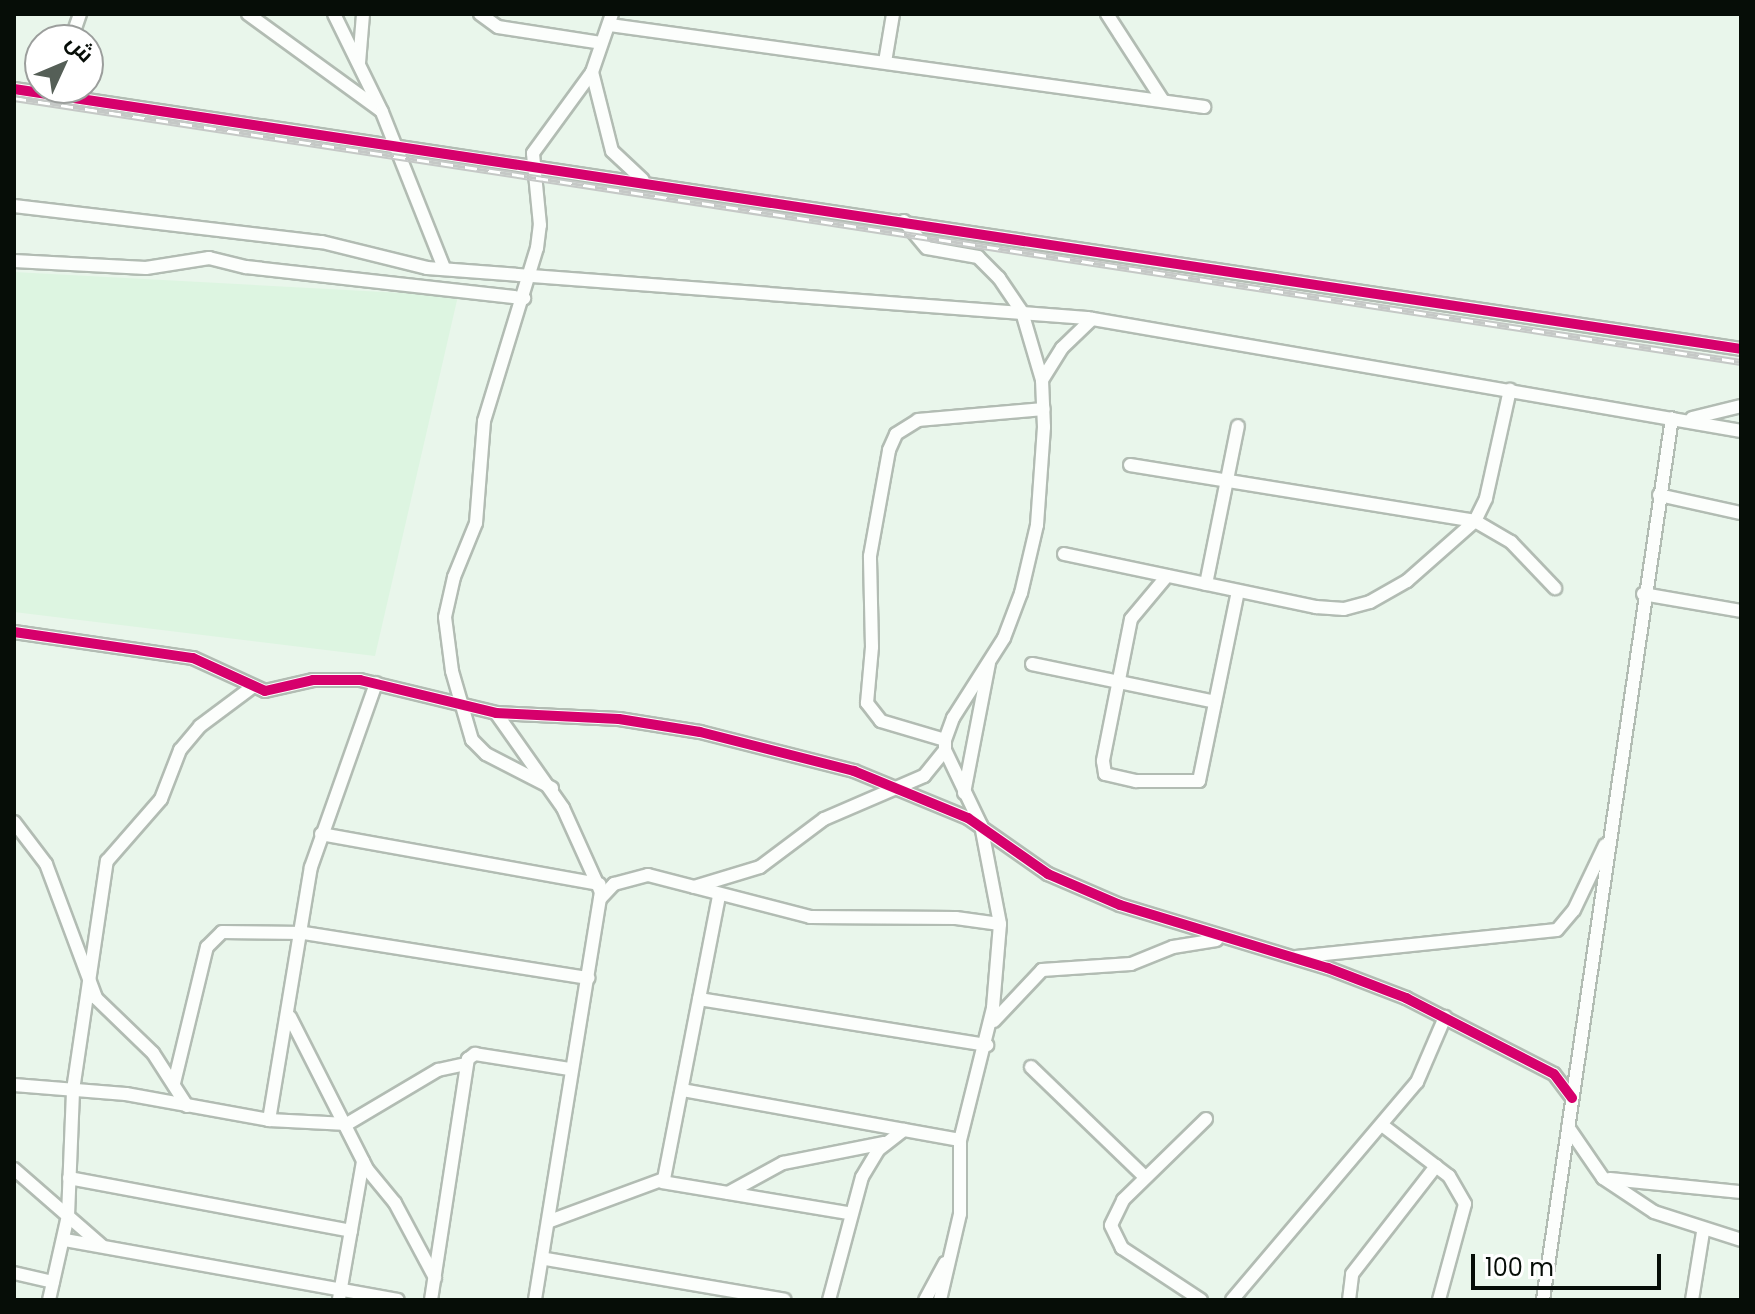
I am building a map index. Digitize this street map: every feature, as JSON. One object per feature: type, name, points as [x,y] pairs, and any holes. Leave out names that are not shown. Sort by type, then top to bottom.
[{"type":"street","points":[[248,14],[382,112]]},
{"type":"street","points":[[334,14],[382,112],[444,268]]},
{"type":"street","points":[[359,64],[363,14]]},
{"type":"street","points":[[480,14],[498,27],[601,43]]},
{"type":"street","points":[[632,28],[635,14]]},
{"type":"street","points":[[885,62],[893,14]]},
{"type":"street","points":[[1107,14],[1163,101]]},
{"type":"street","points":[[552,788],[476,746],[461,705],[448,647],[446,606],[471,542],[484,421],[524,298],[540,225],[533,166],[535,148],[592,72],[611,20],[632,28],[1204,107]]},
{"type":"street","points":[[592,72],[612,151],[646,182]]},
{"type":"street","points":[[104,100],[1741,349]]},
{"type":"street","points":[[14,206],[322,242],[414,266],[1092,319],[1741,431]]},
{"type":"street","points":[[694,887],[745,874],[832,815],[903,788],[931,770],[945,745],[953,718],[989,663],[1021,593],[1037,525],[1044,409],[1042,380],[1022,312],[978,257],[932,250],[904,221]]},
{"type":"street","points":[[14,261],[146,268],[209,258],[246,267],[524,298]]},
{"type":"street","points":[[1042,380],[1062,348],[1092,319]]},
{"type":"street","points":[[1064,554],[1316,607],[1354,607],[1407,581],[1475,521],[1486,498],[1510,390]]},
{"type":"street","points":[[1676,419],[1741,406]]},
{"type":"street","points":[[940,1300],[962,1194],[960,1140],[987,1045],[1000,924],[981,825],[964,794],[945,745],[881,721],[867,703],[872,647],[870,556],[891,441],[918,420],[1044,409]]},
{"type":"street","points":[[1543,1300],[1643,594],[1659,495],[1676,419]]},
{"type":"street","points":[[1206,584],[1238,426]]},
{"type":"street","points":[[1130,465],[1475,521],[1511,542],[1555,588]]},
{"type":"street","points":[[1659,495],[1741,513]]},
{"type":"street","points":[[1167,576],[1131,619],[1115,682],[1105,774],[1136,781],[1199,781],[1238,591]]},
{"type":"street","points":[[1643,594],[1741,611]]},
{"type":"street","points":[[14,632],[193,658],[251,688],[265,691],[332,678],[376,683],[496,713],[619,719],[700,732],[903,788],[981,825],[1059,880],[1224,939],[1370,983],[1445,1017],[1554,1074],[1572,1098]]},
{"type":"street","points":[[964,794],[989,663]]},
{"type":"street","points":[[1032,664],[1215,702]]},
{"type":"street","points":[[269,1120],[321,834],[376,683]]},
{"type":"street","points":[[49,1300],[65,1240],[73,1090],[112,852],[161,799],[180,750],[200,726],[251,688]]},
{"type":"street","points":[[496,713],[552,788],[600,884],[588,978],[570,1069],[546,1259],[535,1300]]},
{"type":"street","points":[[14,822],[46,864],[89,985],[105,1010],[139,1038],[174,1083],[187,1106]]},
{"type":"street","points":[[321,834],[600,884]]},
{"type":"street","points":[[1290,957],[1557,930],[1574,910],[1610,835]]},
{"type":"street","points":[[600,899],[614,884],[637,876],[831,919],[956,918],[1000,924]]},
{"type":"street","points":[[662,1182],[719,896]]},
{"type":"street","points":[[174,1083],[211,937],[240,931],[304,933],[588,978]]},
{"type":"street","points":[[989,1030],[1008,1001],[1042,970],[1131,964],[1173,947],[1224,939]]},
{"type":"street","points":[[699,999],[987,1045]]},
{"type":"street","points":[[290,1017],[347,1124],[363,1161],[413,1233],[435,1278]]},
{"type":"street","points":[[1232,1300],[1417,1082],[1445,1017]]},
{"type":"street","points":[[431,1300],[466,1064],[475,1054],[570,1069]]},
{"type":"street","points":[[14,1085],[126,1094],[269,1120],[347,1124],[438,1070],[466,1064]]},
{"type":"street","points":[[1031,1067],[1145,1177]]},
{"type":"street","points":[[682,1090],[960,1140]]},
{"type":"street","points":[[1201,1300],[1145,1267],[1113,1235],[1113,1215],[1145,1177],[1206,1119]]},
{"type":"street","points":[[1382,1125],[1449,1176],[1465,1204],[1439,1300]]},
{"type":"street","points":[[1568,1127],[1603,1178],[1654,1212],[1703,1232],[1741,1240]]},
{"type":"street","points":[[829,1300],[848,1213],[872,1158],[904,1130]]},
{"type":"street","points":[[728,1193],[783,1163],[887,1142]]},
{"type":"street","points":[[340,1296],[363,1161]]},
{"type":"street","points":[[1349,1300],[1352,1274],[1436,1166]]},
{"type":"street","points":[[14,1169],[101,1245]]},
{"type":"street","points":[[69,1178],[351,1231]]},
{"type":"street","points":[[1603,1178],[1741,1192]]},
{"type":"street","points":[[550,1221],[662,1182],[848,1213]]},
{"type":"street","points":[[1692,1300],[1703,1232]]},
{"type":"street","points":[[65,1240],[340,1296],[398,1300]]},
{"type":"street","points":[[925,1300],[949,1258]]},
{"type":"street","points":[[546,1259],[725,1295],[785,1300]]},
{"type":"street","points":[[14,1273],[53,1282]]},
{"type":"shaded area","points":[[14,272],[458,296],[375,656],[14,612]]},
{"type":"railway","points":[[14,98],[1741,362]]},
{"type":"cycle path","points":[[14,89],[1741,349]]},
{"type":"cycle path","points":[[14,632],[193,658],[265,691],[313,680],[360,680],[496,713],[619,719],[700,732],[854,771],[968,818],[1048,874],[1120,905],[1328,968],[1406,998],[1554,1074],[1572,1098]]}]
